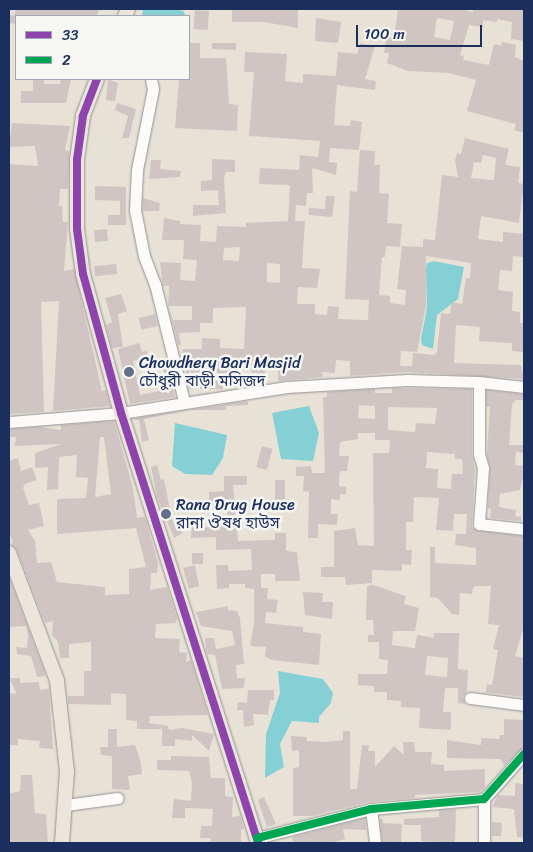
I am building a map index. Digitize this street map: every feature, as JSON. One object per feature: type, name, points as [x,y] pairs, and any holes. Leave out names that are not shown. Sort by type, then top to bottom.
[{"type":"main road","points":[[97,80],[83,116],[79,145],[77,228],[88,295],[121,413],[258,840]]},
{"type":"main road","points":[[9,553],[57,681],[67,771],[62,843]]},
{"type":"street","points":[[151,80],[153,89],[137,170],[135,210],[144,256],[155,284],[184,402]]},
{"type":"street","points":[[9,422],[121,413],[287,387],[407,380],[479,382],[524,387]]},
{"type":"street","points":[[479,382],[479,454],[483,468],[479,524],[524,529]]},
{"type":"street","points":[[470,698],[524,705]]},
{"type":"street","points":[[484,843],[484,799],[524,754]]},
{"type":"street","points":[[66,805],[118,798]]},
{"type":"street","points":[[258,840],[371,809],[484,799]]},
{"type":"street","points":[[371,809],[375,843]]},
{"type":"water","points":[[143,9],[174,9],[183,11],[185,15],[142,15]]},
{"type":"water","points":[[434,261],[464,267],[458,299],[437,315],[433,349],[422,345],[421,339],[427,308],[426,268],[427,263]]},
{"type":"water","points":[[309,406],[319,433],[313,461],[281,459],[272,413]]},
{"type":"water","points":[[175,423],[227,435],[223,458],[212,475],[185,474],[172,466]]},
{"type":"water","points":[[278,671],[323,679],[333,693],[331,703],[319,717],[319,723],[292,721],[280,744],[284,767],[265,778],[266,734],[280,693]]},
{"type":"building","points":[[16,9],[99,9],[97,15],[15,15],[15,24],[9,23],[9,14],[14,16]]},
{"type":"building","points":[[232,9],[298,9],[298,28],[264,22],[232,22]]},
{"type":"building","points":[[398,9],[460,9],[473,12],[473,9],[524,10],[524,41],[511,39],[512,22],[497,19],[497,22],[483,20],[483,27],[469,25],[460,55],[464,56],[463,60],[489,65],[494,44],[501,46],[502,42],[516,45],[515,57],[524,61],[524,133],[514,130],[516,124],[467,111],[476,80],[449,73],[408,71],[387,63],[389,53],[384,53],[386,37],[394,38]],"holes":[[[437,18],[454,21],[450,40],[434,37]]]},
{"type":"building","points":[[195,10],[209,11],[208,30],[194,29]]},
{"type":"building","points":[[316,18],[341,22],[338,43],[315,41]]},
{"type":"building","points":[[190,43],[200,43],[200,58],[226,58],[229,104],[238,105],[237,131],[175,128],[179,80],[190,80]]},
{"type":"building","points":[[212,43],[236,43],[236,50],[212,49]]},
{"type":"building","points":[[360,43],[375,46],[365,79],[376,81],[375,90],[337,85],[334,125],[350,126],[351,120],[362,122],[359,150],[330,148],[329,162],[337,163],[336,175],[312,168],[313,193],[307,193],[306,206],[296,205],[295,221],[305,221],[302,268],[320,269],[317,288],[298,287],[297,304],[315,304],[315,314],[327,315],[328,306],[339,307],[338,319],[368,320],[369,300],[345,299],[350,191],[357,192],[360,150],[375,151],[374,165],[380,165],[379,193],[389,194],[387,223],[402,224],[400,247],[386,246],[385,257],[382,257],[379,295],[390,296],[390,303],[405,305],[406,290],[397,289],[402,246],[423,247],[423,239],[435,240],[442,175],[458,177],[455,160],[457,153],[461,154],[465,138],[509,149],[505,165],[520,167],[518,183],[524,184],[519,223],[481,216],[478,239],[503,242],[503,232],[524,234],[524,257],[513,256],[512,271],[500,270],[498,290],[513,292],[512,311],[520,312],[520,323],[524,323],[524,352],[512,351],[512,343],[479,341],[480,327],[456,325],[454,363],[521,365],[524,379],[407,372],[350,376],[350,361],[336,360],[335,373],[322,372],[323,377],[278,381],[278,368],[265,368],[265,383],[252,383],[252,365],[238,364],[236,380],[222,382],[223,389],[189,389],[182,349],[202,349],[202,338],[220,339],[220,348],[244,349],[246,307],[213,308],[213,323],[200,323],[200,332],[179,333],[181,345],[178,345],[169,308],[173,320],[192,320],[192,306],[168,306],[169,286],[163,286],[160,262],[181,263],[180,280],[195,281],[197,260],[183,259],[184,240],[162,240],[164,218],[180,221],[180,224],[201,225],[200,241],[216,242],[217,226],[246,227],[246,223],[288,221],[290,185],[259,184],[260,168],[299,170],[300,155],[318,157],[320,141],[249,136],[254,72],[244,72],[245,52],[287,54],[285,81],[303,83],[303,74],[336,76],[338,52],[357,54]],"holes":[[[483,155],[496,158],[494,180],[471,178],[474,162],[481,163]],[[240,247],[239,261],[223,260],[224,248]],[[426,256],[471,263],[470,278],[466,278],[462,304],[452,302],[450,314],[441,313],[437,352],[434,355],[413,353],[412,366],[400,366],[401,351],[417,352],[426,306]],[[267,263],[280,264],[280,283],[267,282]]]},
{"type":"building","points":[[33,80],[44,80],[44,84],[60,84],[61,80],[71,80],[66,103],[21,103],[21,91],[33,91]]},
{"type":"building","points":[[108,80],[118,83],[115,101],[106,100]]},
{"type":"building","points":[[117,103],[136,109],[129,138],[122,138],[128,116],[115,110]]},
{"type":"building","points":[[12,123],[70,126],[65,150],[69,151],[68,189],[60,189],[59,206],[62,206],[63,222],[68,222],[64,271],[74,269],[102,391],[106,390],[110,406],[53,411],[59,301],[41,302],[44,412],[9,414],[9,164],[38,166],[35,146],[9,147]]},
{"type":"building","points":[[212,159],[235,160],[235,172],[226,172],[224,177],[226,213],[193,216],[193,205],[219,205],[218,190],[201,191],[201,181],[212,180]]},
{"type":"building","points":[[151,160],[161,160],[160,169],[181,171],[180,177],[149,179]]},
{"type":"building","points":[[95,186],[126,187],[126,225],[108,225],[108,215],[120,215],[120,201],[95,200]]},
{"type":"building","points":[[326,196],[335,196],[332,217],[309,215],[309,208],[325,209]]},
{"type":"building","points":[[143,198],[160,203],[159,211],[143,211]]},
{"type":"building","points":[[107,229],[108,241],[95,242],[94,230]]},
{"type":"building","points":[[116,264],[117,274],[95,276],[94,266]]},
{"type":"building","points":[[121,294],[127,311],[118,314],[123,347],[112,348],[106,325],[112,322],[105,298]]},
{"type":"building","points":[[155,314],[158,326],[141,330],[139,318]]},
{"type":"building","points":[[139,343],[142,352],[147,350],[148,357],[133,361],[140,395],[169,389],[159,363],[164,357],[175,397],[130,404],[118,349]]},
{"type":"building","points":[[392,388],[472,389],[472,454],[475,469],[472,527],[478,531],[524,536],[524,626],[515,656],[524,658],[524,697],[482,692],[486,692],[487,684],[492,685],[498,650],[493,649],[499,625],[488,624],[491,586],[473,587],[472,594],[460,593],[459,615],[452,614],[438,598],[430,597],[430,547],[435,547],[435,563],[476,565],[476,548],[455,545],[456,534],[466,534],[467,514],[454,514],[453,531],[436,530],[439,498],[414,497],[413,522],[406,522],[406,550],[412,550],[411,565],[402,564],[402,571],[372,570],[372,583],[346,585],[345,577],[321,577],[321,567],[334,567],[334,531],[355,528],[358,545],[374,546],[373,453],[389,453],[390,440],[375,440],[375,433],[358,433],[358,439],[340,442],[339,456],[349,456],[347,471],[340,471],[339,479],[339,486],[346,487],[346,494],[340,494],[340,500],[331,499],[331,514],[338,514],[337,525],[318,524],[318,538],[308,538],[309,492],[303,491],[304,476],[296,476],[296,467],[311,466],[312,473],[325,473],[323,397],[327,397],[327,392],[375,389],[375,393],[392,393]],"holes":[[[359,405],[375,406],[375,419],[358,418]],[[388,407],[437,408],[435,424],[416,423],[415,432],[388,430]],[[427,452],[455,454],[455,459],[462,459],[463,474],[452,474],[451,489],[437,488],[438,469],[426,468]]]},
{"type":"building","points":[[486,390],[524,394],[524,400],[516,400],[512,404],[509,445],[524,445],[524,453],[516,452],[515,465],[524,466],[523,477],[520,490],[500,494],[499,507],[516,510],[515,516],[521,517],[521,521],[490,518],[491,509],[488,508],[490,468],[487,454],[490,407],[486,407]]},
{"type":"building","points":[[248,401],[248,405],[226,406],[226,410],[191,410],[144,419],[149,440],[142,442],[139,420],[135,420],[135,418]]},
{"type":"building","points":[[114,421],[133,488],[137,518],[145,517],[158,563],[157,573],[151,573],[150,590],[167,587],[177,618],[176,623],[156,624],[155,638],[180,639],[179,652],[187,653],[186,662],[191,660],[208,715],[150,716],[149,723],[162,725],[161,729],[137,729],[137,721],[126,720],[126,694],[111,693],[111,705],[68,704],[68,696],[84,696],[84,671],[91,671],[91,642],[69,644],[69,658],[60,658],[58,642],[52,635],[53,621],[45,623],[17,550],[10,544],[13,543],[9,532],[9,461],[18,458],[21,471],[32,467],[37,480],[25,484],[23,488],[29,505],[39,503],[44,526],[28,530],[35,541],[37,563],[51,562],[57,582],[105,587],[105,595],[129,594],[129,569],[146,567],[136,528],[57,534],[57,499],[86,498],[88,478],[76,477],[77,455],[59,457],[58,489],[47,490],[48,467],[35,468],[35,453],[61,444],[15,446],[16,437],[9,437],[9,429],[40,427],[61,430],[61,425]],"holes":[[[100,437],[104,437],[111,494],[95,497]]]},
{"type":"building","points":[[262,446],[273,449],[267,470],[256,467]]},
{"type":"building","points":[[157,465],[161,480],[164,479],[172,520],[176,518],[183,533],[174,538],[157,497],[151,467]]},
{"type":"building","points":[[224,476],[247,476],[247,485],[233,485],[238,541],[275,540],[275,533],[286,533],[286,551],[297,552],[300,581],[275,581],[275,574],[261,574],[261,588],[268,588],[267,599],[278,600],[276,613],[266,612],[265,623],[303,627],[303,632],[321,634],[319,665],[272,660],[265,657],[266,647],[250,646],[254,623],[254,589],[245,588],[245,584],[229,584],[229,588],[217,589],[216,565],[228,565],[229,571],[252,570],[251,549],[216,550],[216,537],[191,538],[192,521],[202,520],[203,528],[228,524],[226,501],[209,502],[209,492],[224,491]]},
{"type":"building","points":[[275,480],[285,480],[285,505],[275,505]]},
{"type":"building","points":[[192,553],[203,553],[203,564],[192,564]]},
{"type":"building","points":[[195,565],[199,586],[189,589],[183,568]]},
{"type":"building","points":[[9,577],[46,676],[37,677],[31,656],[17,654],[16,647],[27,648],[28,634],[26,626],[9,627]]},
{"type":"building","points":[[373,585],[406,596],[404,604],[419,608],[415,631],[393,631],[392,645],[415,648],[417,635],[434,638],[434,633],[459,633],[458,669],[468,670],[467,691],[463,697],[465,704],[458,703],[458,688],[445,688],[443,712],[451,712],[451,730],[419,728],[420,708],[401,707],[401,701],[387,700],[387,692],[374,692],[374,686],[358,685],[358,674],[387,674],[388,660],[379,659],[379,642],[368,642],[368,635],[374,635],[373,620],[366,620],[367,586]],"holes":[[[427,656],[448,658],[447,677],[425,675]]]},
{"type":"building","points":[[303,592],[323,593],[322,602],[333,602],[332,619],[305,615]]},
{"type":"building","points":[[228,606],[228,610],[237,611],[240,618],[244,664],[236,665],[237,678],[245,678],[244,688],[222,689],[215,655],[207,654],[205,638],[214,638],[216,649],[235,645],[232,631],[201,626],[196,612]]},
{"type":"building","points":[[9,678],[20,678],[20,683],[39,682],[40,690],[49,689],[53,749],[39,748],[40,741],[18,739],[18,745],[9,745],[9,693],[17,694]]},
{"type":"building","points":[[248,690],[274,690],[274,700],[270,700],[268,715],[253,714],[254,725],[244,727],[243,710],[237,710],[238,702],[247,703]]},
{"type":"building","points":[[504,719],[524,720],[524,747],[504,766],[501,759],[447,758],[447,740],[481,745],[481,738],[499,739],[500,735],[504,735]]},
{"type":"building","points":[[162,725],[168,726],[169,730],[182,728],[214,734],[209,751],[192,735],[192,741],[175,739],[175,746],[162,746]]},
{"type":"building","points":[[108,729],[117,729],[117,747],[135,745],[141,763],[142,774],[128,776],[130,790],[112,789],[112,756],[101,755],[100,747],[108,747]]},
{"type":"building","points":[[343,731],[350,731],[350,789],[357,789],[362,745],[369,746],[368,751],[375,751],[375,767],[394,746],[404,755],[403,742],[414,742],[415,752],[432,752],[431,764],[444,765],[444,771],[485,769],[485,787],[480,792],[415,795],[415,798],[369,802],[312,816],[293,816],[293,768],[299,767],[299,750],[292,751],[291,736],[307,737],[307,741],[325,742],[343,740]]},
{"type":"building","points":[[171,756],[209,757],[211,778],[225,778],[225,796],[233,797],[232,817],[240,816],[244,829],[241,829],[241,843],[210,843],[211,838],[200,838],[201,826],[212,826],[213,809],[185,808],[185,818],[172,818],[174,799],[191,801],[192,783],[189,771],[157,770],[157,760],[171,760]]},
{"type":"building","points":[[21,775],[32,775],[35,813],[46,814],[48,843],[9,843],[9,794],[20,791]]},
{"type":"building","points":[[515,783],[524,784],[524,838],[517,837],[514,809],[492,807],[498,795],[515,796]]},
{"type":"building","points":[[264,797],[276,824],[267,827],[258,800]]},
{"type":"building","points":[[456,809],[455,843],[421,841],[421,825],[404,825],[404,819],[439,817],[439,810]]},
{"type":"building","points":[[365,818],[366,830],[343,829],[345,839],[330,843],[293,843],[292,837]]},
{"type":"building","points":[[380,819],[383,819],[383,823],[402,824],[401,843],[382,843]]},
{"type":"building","points":[[492,822],[502,823],[501,836],[492,836]]},
{"type":"transit line","name":"33","points":[[97,80],[83,116],[77,160],[77,229],[83,274],[121,413],[258,843]]},
{"type":"transit line","name":"2","points":[[257,838],[371,809],[484,799],[524,754]]},
{"type":"place","name":"Chowdhery Bari Masjid চৌধুরী বাড়ী মসিজদ","points":[[129,372]]},
{"type":"place","name":"Rana Drug House রানা ঔষধ হাউস","points":[[166,514]]}]
